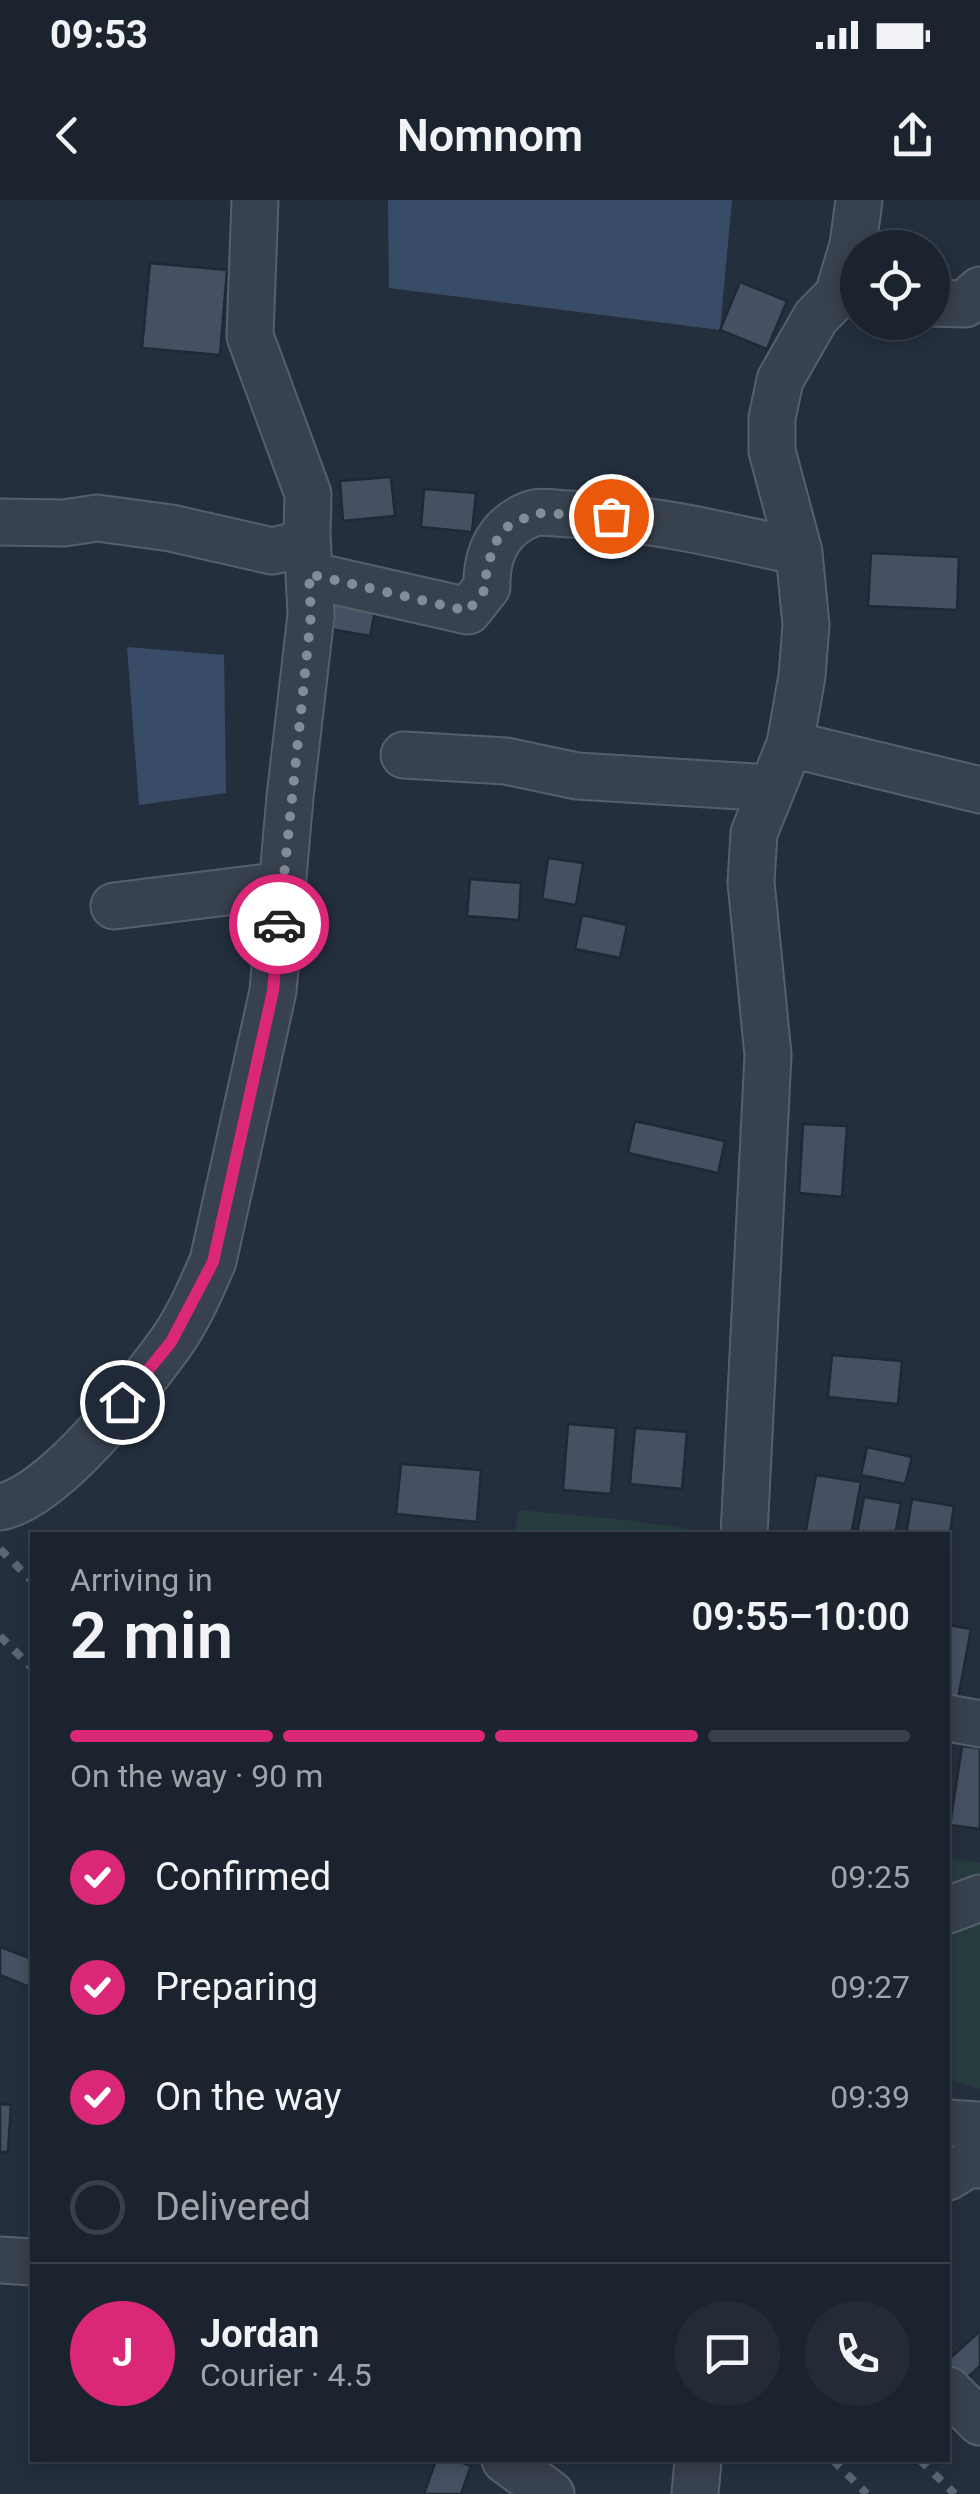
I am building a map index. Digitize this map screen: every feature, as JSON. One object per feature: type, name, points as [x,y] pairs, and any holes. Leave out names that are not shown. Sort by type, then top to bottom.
[{"type":"street","points":[[0,1507],[20,1502],[73,1461],[171,1342],[201,1288],[213,1262],[273,991],[311,615],[308,494],[250,336],[255,200]]},
{"type":"street","points":[[855,230],[860,200]]},
{"type":"street","points":[[950,304],[965,304],[980,290]]},
{"type":"street","points":[[744,1532],[768,1054],[751,882],[754,833],[790,744],[806,625],[799,552],[772,451],[772,418],[780,380],[816,317],[840,301]]},
{"type":"street","points":[[0,522],[64,523],[97,518],[170,528],[272,551],[294,546],[468,611],[487,587],[486,571],[495,543],[507,527],[535,513],[611,516],[706,531],[799,552]]},
{"type":"street","points":[[790,744],[980,790]]},
{"type":"street","points":[[404,754],[506,761],[578,776],[772,788]]},
{"type":"street","points":[[114,906],[283,885]]},
{"type":"street","points":[[950,1718],[980,1724]]},
{"type":"street","points":[[950,1909],[980,1898]]},
{"type":"street","points":[[950,2123],[980,2125]]},
{"type":"street","points":[[950,2177],[967,2165],[980,2164]]},
{"type":"street","points":[[0,2260],[30,2262]]},
{"type":"street","points":[[950,2392],[980,2422]]},
{"type":"street","points":[[508,2462],[551,2494]]},
{"type":"street","points":[[695,2494],[698,2462]]},
{"type":"green space","points":[[519,1510],[710,1532],[515,1532]]},
{"type":"green space","points":[[950,1858],[980,1863],[980,2089],[950,2080]]},
{"type":"water","points":[[388,200],[732,200],[720,330],[389,288]]},
{"type":"water","points":[[127,647],[224,655],[226,793],[139,805]]},
{"type":"building","points":[[150,263],[227,270],[220,355],[142,348]]},
{"type":"building","points":[[740,282],[787,301],[767,349],[720,330]]},
{"type":"building","points":[[391,477],[395,516],[343,521],[340,481]]},
{"type":"building","points":[[424,489],[476,493],[472,532],[421,527]]},
{"type":"building","points":[[871,553],[959,557],[957,610],[868,606]]},
{"type":"building","points":[[327,587],[378,596],[370,636],[319,627]]},
{"type":"building","points":[[548,858],[583,863],[576,905],[542,899]]},
{"type":"building","points":[[470,879],[521,883],[519,920],[467,916]]},
{"type":"building","points":[[582,915],[627,925],[620,958],[575,949]]},
{"type":"building","points":[[635,1121],[725,1141],[718,1173],[628,1153]]},
{"type":"building","points":[[803,1124],[847,1126],[842,1197],[799,1193]]},
{"type":"building","points":[[832,1355],[902,1361],[898,1404],[828,1397]]},
{"type":"building","points":[[568,1424],[616,1428],[611,1494],[563,1490]]},
{"type":"building","points":[[635,1428],[687,1432],[682,1489],[630,1484]]},
{"type":"building","points":[[867,1447],[912,1457],[905,1484],[861,1475]]},
{"type":"building","points":[[401,1464],[481,1470],[477,1522],[396,1514]]},
{"type":"building","points":[[816,1475],[861,1482],[852,1532],[806,1532]]},
{"type":"building","points":[[864,1497],[901,1503],[896,1532],[858,1532]]},
{"type":"building","points":[[912,1499],[954,1506],[950,1533],[906,1532]]},
{"type":"building","points":[[950,1625],[971,1629],[958,1699],[950,1697]]},
{"type":"building","points":[[962,1746],[980,1748],[980,1829],[950,1825]]},
{"type":"building","points":[[0,1947],[30,1958],[30,1987],[0,1975]]},
{"type":"building","points":[[0,2104],[11,2105],[8,2152],[0,2152]]},
{"type":"building","points":[[980,2331],[980,2366],[955,2389],[950,2383],[950,2358]]},
{"type":"building","points":[[435,2462],[471,2466],[461,2494],[424,2494]]},
{"type":"railway","points":[[0,1549],[30,1579]]},
{"type":"railway","points":[[0,1636],[30,1666]]},
{"type":"railway","points":[[835,2462],[867,2494]]},
{"type":"railway","points":[[922,2462],[955,2494]]},
{"type":"way so far","points":[[279,924],[311,615],[309,574],[468,611],[487,587],[486,571],[495,543],[507,527],[535,513],[611,516]]},
{"type":"route","points":[[122,1402],[171,1342],[213,1262],[273,991],[279,924]]}]
